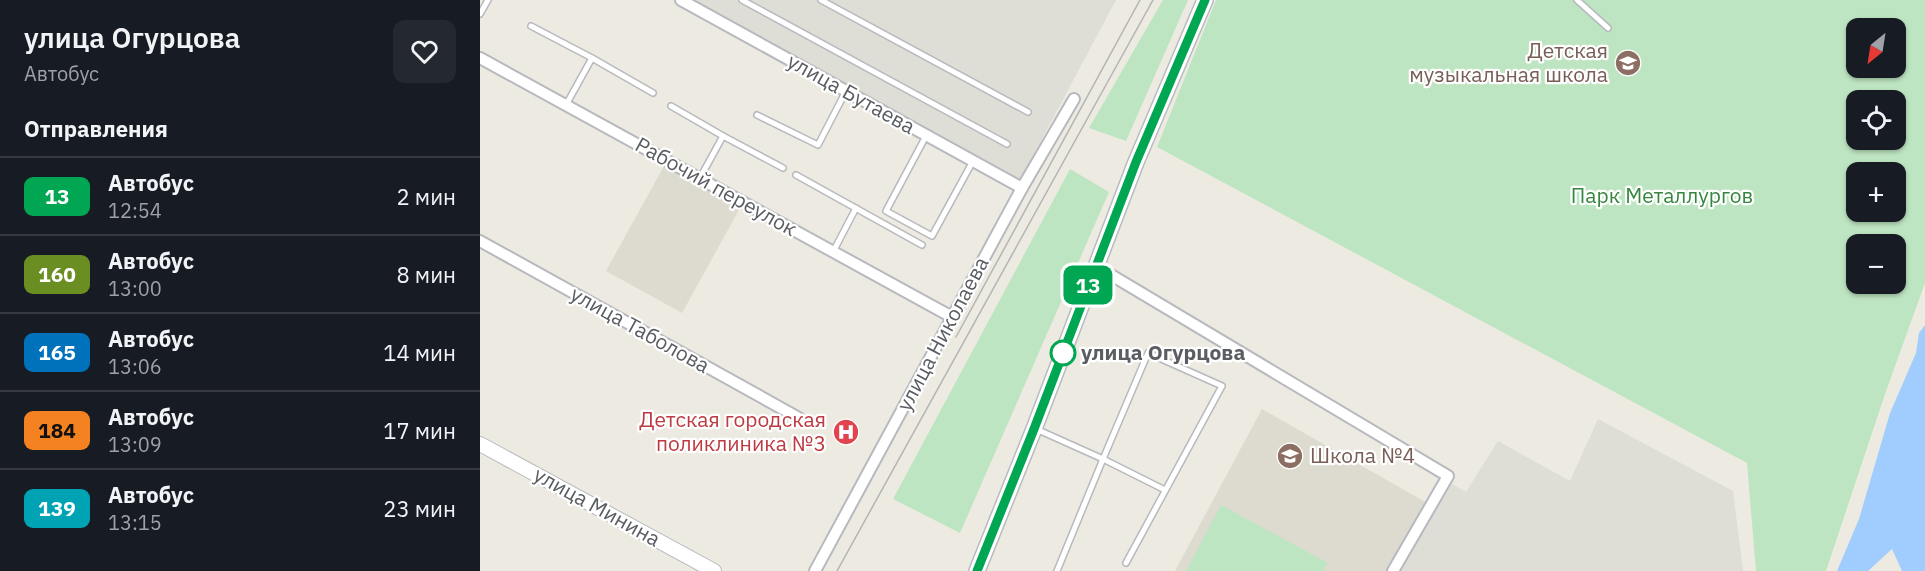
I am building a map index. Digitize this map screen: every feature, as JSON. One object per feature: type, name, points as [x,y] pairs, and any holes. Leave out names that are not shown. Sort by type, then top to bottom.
[{"type":"main road","points":[[977,571],[1136,162],[1204,0]]},
{"type":"street","name":"улица Бутаева","points":[[681,0],[1022,188]]},
{"type":"street","name":"Рабочий переулок","points":[[480,58],[952,317]]},
{"type":"street","name":"улица Николаева","points":[[815,571],[1022,188],[1074,99]]},
{"type":"street","name":"улица Таболова","points":[[480,241],[799,418]]},
{"type":"street","points":[[1096,266],[1448,476],[1393,571]]},
{"type":"street","name":"улица Минина","points":[[480,444],[714,571]]},
{"type":"lane","points":[[480,14],[488,0]]},
{"type":"lane","points":[[742,0],[1007,144]]},
{"type":"lane","points":[[821,0],[1028,112]]},
{"type":"lane","points":[[1577,0],[1608,28]]},
{"type":"lane","points":[[531,26],[653,93]]},
{"type":"lane","points":[[566,105],[592,58]]},
{"type":"lane","points":[[757,115],[818,145],[846,91]]},
{"type":"lane","points":[[670,106],[783,168]]},
{"type":"lane","points":[[927,135],[886,211],[932,236],[973,161]]},
{"type":"lane","points":[[700,179],[723,136]]},
{"type":"lane","points":[[796,175],[922,245]]},
{"type":"lane","points":[[833,252],[856,208]]},
{"type":"lane","points":[[1057,571],[1148,353],[1222,386],[1125,562]]},
{"type":"lane","points":[[1034,429],[1103,459],[1165,490]]},
{"type":"shaded area","points":[[693,0],[1116,0],[1020,180]]},
{"type":"shaded area","points":[[664,166],[740,208],[682,313],[606,271]]},
{"type":"shaded area","name":"Школа №4","points":[[1262,409],[1427,503],[1386,571],[1175,571]]},
{"type":"shaded area","points":[[1598,419],[1733,491],[1743,571],[1398,571],[1452,484],[1466,492],[1498,441],[1570,481]]},
{"type":"green space","points":[[1163,0],[1188,0],[1126,141],[1089,128]]},
{"type":"green space","name":"Парк Металлургов","points":[[1216,0],[1925,0],[1925,283],[1826,571],[1756,571],[1747,463],[1157,147]]},
{"type":"green space","points":[[1070,169],[1109,192],[960,533],[893,499]]},
{"type":"green space","points":[[1221,505],[1328,563],[1323,571],[1186,571]]},
{"type":"water","points":[[1925,325],[1925,571],[1902,571],[1892,549],[1868,571],[1837,571],[1859,519],[1890,413],[1916,353],[1919,333]]},
{"type":"tram line","points":[[956,337],[1140,0]]},
{"type":"tram line","points":[[837,571],[1153,0]]},
{"type":"bus line","name":"13","points":[[977,571],[1136,162],[1205,0]]},
{"type":"place","name":"Детская музыкальная школа","points":[[1628,63]]},
{"type":"place","name":"улица Огурцова","points":[[1063,353]]},
{"type":"place","name":"Детская городская поликлиника №3","points":[[846,432]]},
{"type":"place","name":"Школа №4","points":[[1290,456]]}]
